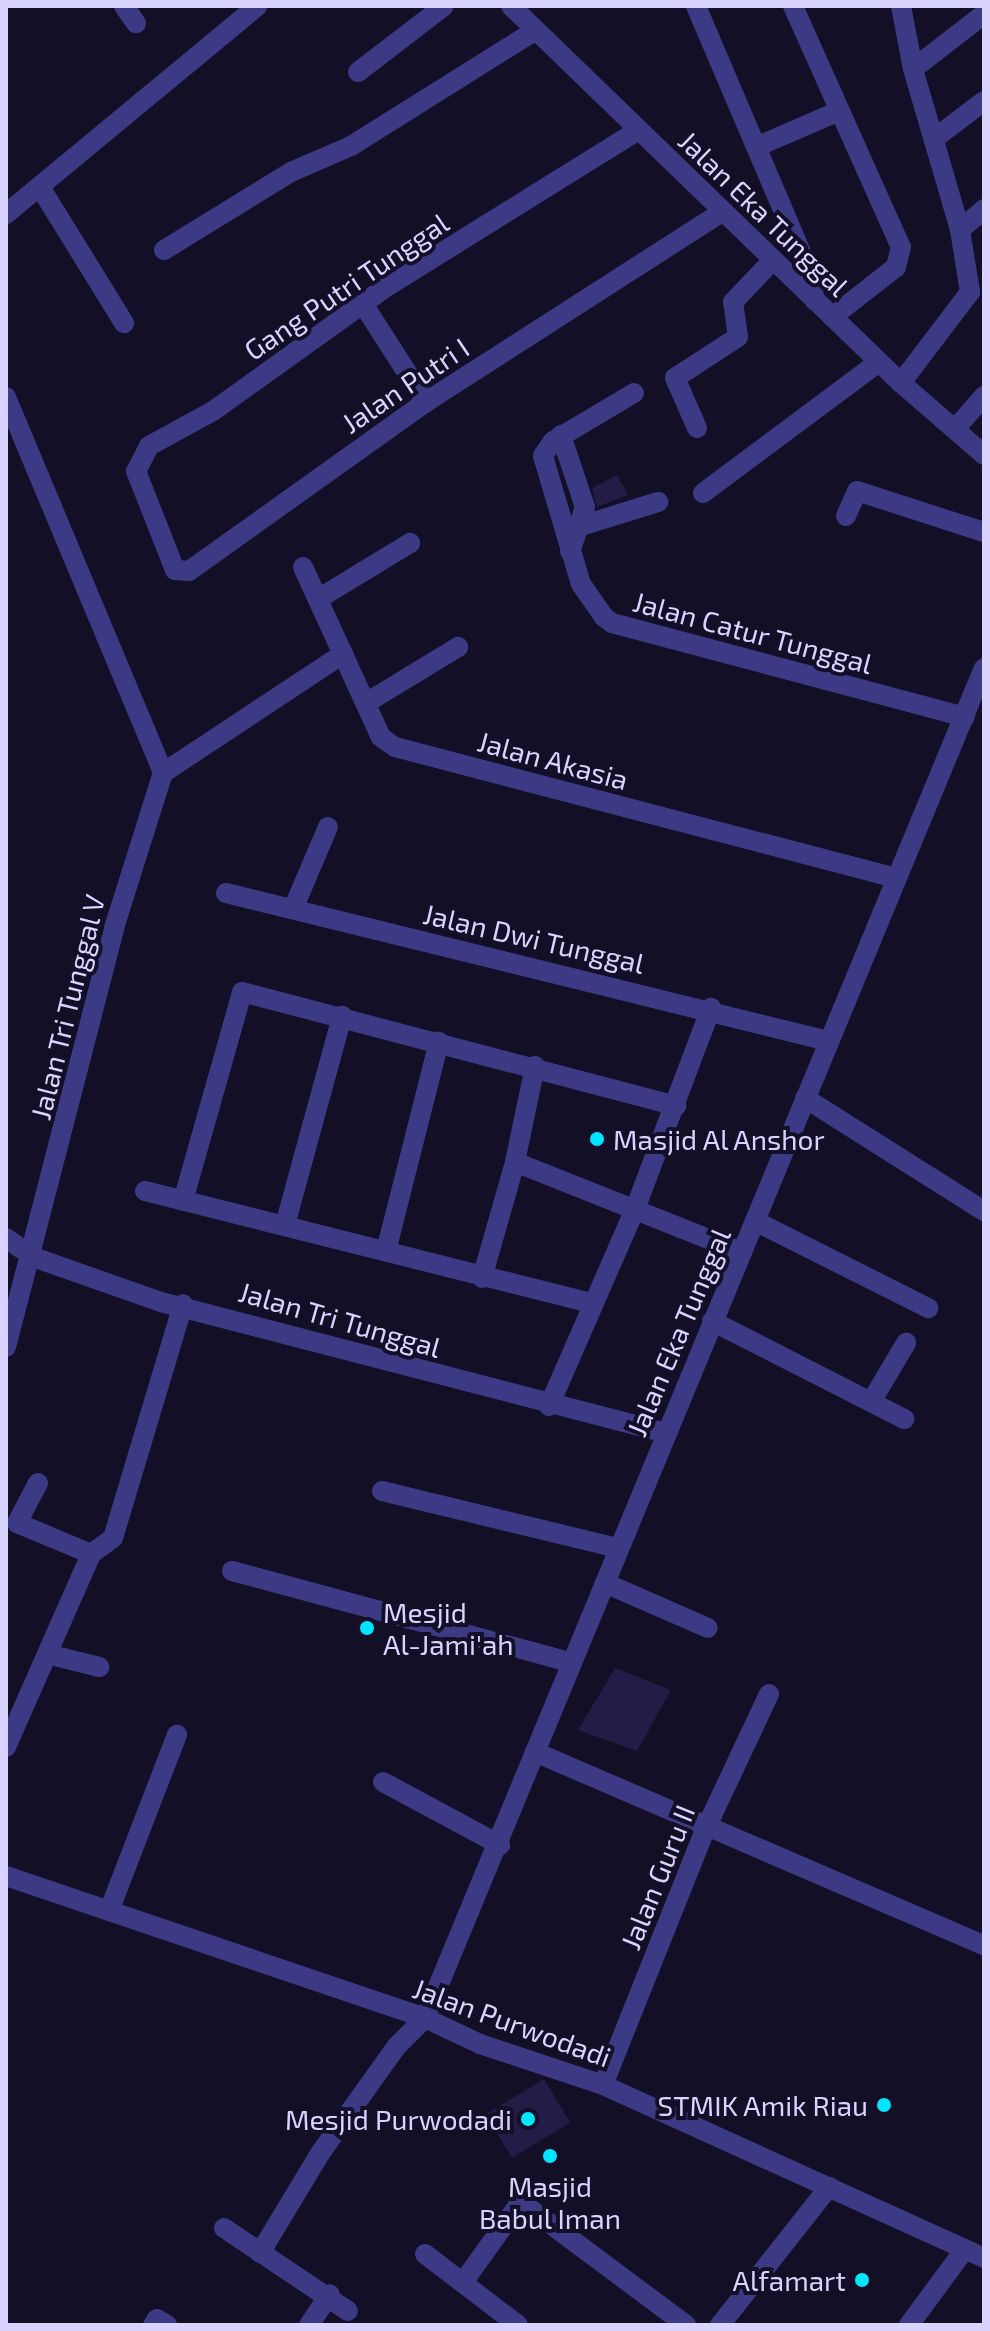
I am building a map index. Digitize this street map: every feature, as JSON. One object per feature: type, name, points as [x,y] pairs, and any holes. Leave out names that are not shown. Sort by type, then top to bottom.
[{"type":"street","points":[[6,214],[257,6]]},
{"type":"street","points":[[358,72],[444,6]]},
{"type":"street","name":"Jalan Eka Tunggal","points":[[511,6],[901,383],[984,455]]},
{"type":"street","points":[[696,6],[806,264],[815,301]]},
{"type":"street","points":[[793,6],[902,258],[832,317]]},
{"type":"street","points":[[901,6],[913,69],[960,230],[970,292],[901,383]]},
{"type":"street","points":[[913,69],[984,14]]},
{"type":"street","points":[[164,250],[291,172],[351,146],[536,30]]},
{"type":"street","points":[[935,138],[984,101]]},
{"type":"street","points":[[756,147],[839,111]]},
{"type":"street","name":"Gang Putri Tunggal","points":[[152,514],[136,471],[149,446],[213,411],[363,304],[637,131]]},
{"type":"street","points":[[334,132],[351,146]]},
{"type":"street","points":[[40,187],[124,323]]},
{"type":"street","points":[[960,230],[984,209]]},
{"type":"street","name":"Jalan Putri I","points":[[152,514],[175,570],[189,571],[426,402],[722,212]]},
{"type":"street","points":[[697,428],[675,378],[738,337],[733,302],[773,260]]},
{"type":"street","points":[[363,304],[426,402]]},
{"type":"street","points":[[703,493],[879,362]]},
{"type":"street","points":[[570,552],[585,507],[561,435],[634,393]]},
{"type":"street","points":[[956,428],[984,396]]},
{"type":"street","points":[[6,397],[163,773],[343,654]]},
{"type":"street","name":"Jalan Catur Tunggal","points":[[561,435],[543,456],[581,584],[612,623],[965,717]]},
{"type":"street","points":[[846,516],[857,491],[984,532]]},
{"type":"street","points":[[581,526],[658,502]]},
{"type":"street","points":[[318,599],[410,543]]},
{"type":"street","name":"Jalan Akasia","points":[[303,567],[381,737],[395,747],[896,878]]},
{"type":"street","points":[[366,703],[458,647]]},
{"type":"street","name":"Jalan Eka Tunggal","points":[[425,2018],[500,1845],[739,1251],[755,1221],[984,668]]},
{"type":"street","name":"Jalan Tri Tunggal V","points":[[6,1347],[33,1257],[114,928],[163,773]]},
{"type":"street","points":[[293,909],[328,827]]},
{"type":"street","name":"Jalan Dwi Tunggal","points":[[226,893],[711,1008],[828,1041]]},
{"type":"street","points":[[183,1201],[242,992],[535,1066],[676,1106]]},
{"type":"street","points":[[549,1406],[591,1303],[635,1209],[711,1008]]},
{"type":"street","points":[[285,1225],[342,1016]]},
{"type":"street","points":[[386,1251],[439,1042]]},
{"type":"street","points":[[482,1278],[515,1162],[535,1066]]},
{"type":"street","points":[[805,1098],[984,1211]]},
{"type":"street","points":[[515,1162],[739,1251]]},
{"type":"street","points":[[145,1191],[591,1303]]},
{"type":"street","points":[[755,1221],[928,1308]]},
{"type":"street","name":"Jalan Tri Tunggal","points":[[6,1238],[33,1257],[161,1302],[183,1304],[549,1406],[666,1433]]},
{"type":"street","points":[[6,1747],[91,1554],[113,1538],[183,1304]]},
{"type":"street","points":[[712,1321],[904,1419]]},
{"type":"street","points":[[871,1402],[906,1343]]},
{"type":"street","points":[[38,1483],[17,1523],[91,1554]]},
{"type":"street","points":[[382,1491],[617,1548]]},
{"type":"street","points":[[232,1571],[572,1663]]},
{"type":"street","points":[[605,1583],[708,1628]]},
{"type":"street","points":[[47,1654],[99,1667]]},
{"type":"street","name":"Jalan Guru II","points":[[603,2085],[706,1828],[769,1694]]},
{"type":"street","points":[[109,1911],[177,1735]]},
{"type":"street","points":[[535,1752],[984,1945]]},
{"type":"street","points":[[383,1782],[500,1845]]},
{"type":"street","name":"Jalan Purwodadi","points":[[6,1876],[425,2018],[480,2044],[603,2085],[975,2253]]},
{"type":"street","points":[[260,2253],[321,2152],[397,2046],[425,2018]]},
{"type":"street","points":[[720,2325],[829,2187]]},
{"type":"street","points":[[464,2281],[517,2207],[525,2205],[686,2325]]},
{"type":"street","points":[[224,2228],[330,2294],[348,2311]]},
{"type":"street","points":[[909,2325],[975,2253]]},
{"type":"street","points":[[425,2254],[518,2325]]},
{"type":"street","points":[[309,2325],[330,2294]]},
{"type":"street","points":[[153,2325],[157,2319],[167,2325]]},
{"type":"building","points":[[617,475],[628,495],[597,507],[592,488]]},
{"type":"building","points":[[615,1668],[671,1690],[637,1751],[578,1730]]},
{"type":"building","name":"Mesjid Purwodadi","points":[[544,2079],[570,2123],[512,2158],[486,2114]]},
{"type":"place","name":"Masjid Al Anshor","points":[[597,1139]]},
{"type":"place","name":"Mesjid Al-Jami'ah","points":[[367,1628]]},
{"type":"place","name":"STMIK Amik Riau","points":[[884,2105]]},
{"type":"place","name":"Mesjid Purwodadi","points":[[528,2119]]},
{"type":"place","name":"Masjid Babul Iman","points":[[550,2156]]},
{"type":"place","name":"Alfamart","points":[[862,2280]]}]
